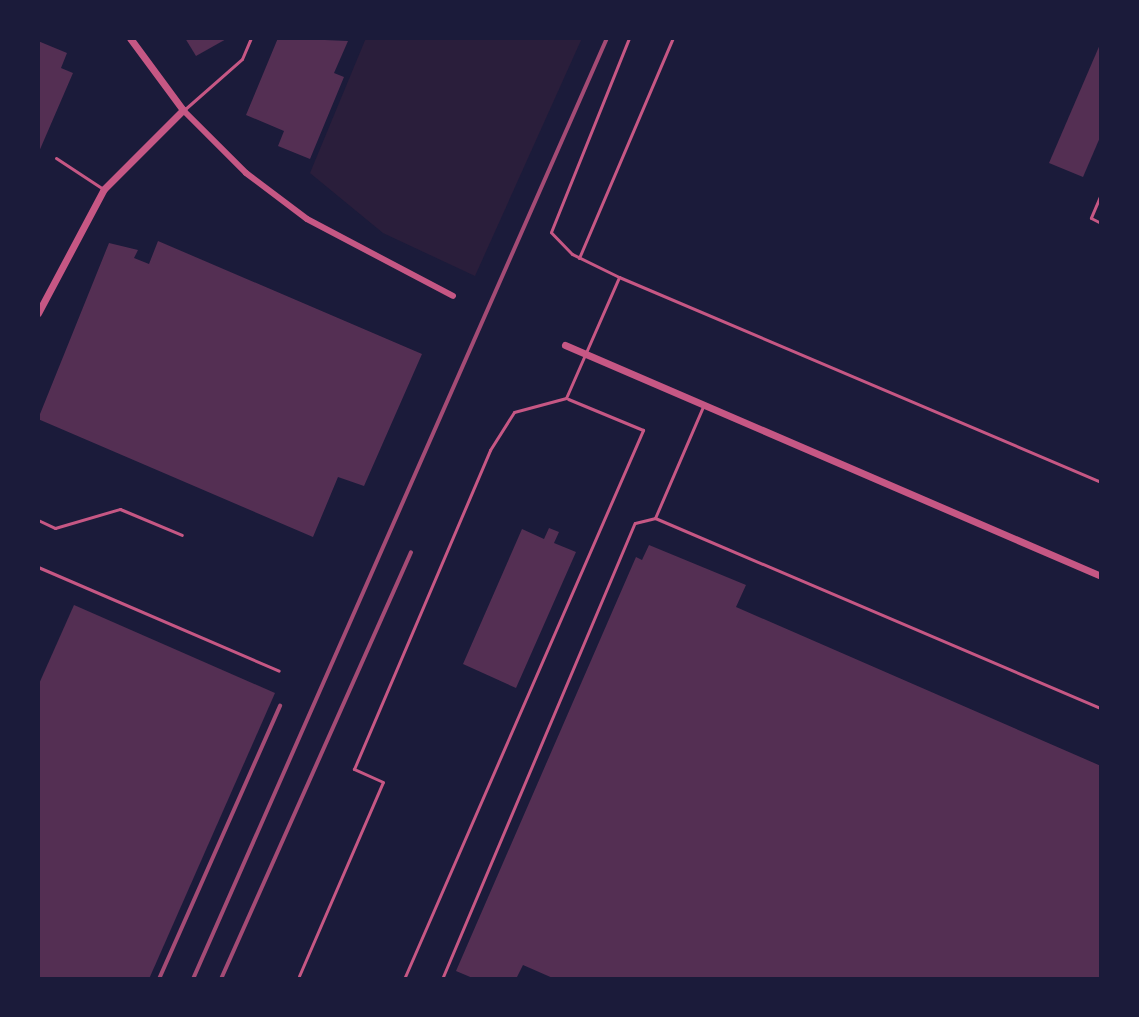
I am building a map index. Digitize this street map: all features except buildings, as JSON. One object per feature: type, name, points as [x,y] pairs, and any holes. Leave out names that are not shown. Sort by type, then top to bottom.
[{"type":"street","points":[[130,38],[183,110],[307,219],[453,296]]},
{"type":"street","points":[[38,313],[104,189],[183,110]]},
{"type":"street","points":[[565,345],[1101,576]]},
{"type":"lane","points":[[183,110],[242,59],[251,38]]},
{"type":"lane","points":[[629,38],[553,218],[559,245],[619,277],[1101,482]]},
{"type":"lane","points":[[579,258],[673,38]]},
{"type":"lane","points":[[56,158],[104,189]]},
{"type":"lane","points":[[1101,194],[1091,218],[1101,223]]},
{"type":"lane","points":[[566,398],[619,277]]},
{"type":"lane","points":[[299,976],[383,782],[354,769],[490,450],[514,412],[566,398],[643,430],[404,979]]},
{"type":"lane","points":[[655,518],[704,404]]},
{"type":"lane","points":[[38,520],[55,528],[120,509],[182,535]]},
{"type":"lane","points":[[442,979],[635,523],[655,518],[1101,708]]},
{"type":"lane","points":[[38,567],[279,671]]},
{"type":"shaded area","points":[[366,38],[582,38],[475,276],[383,233],[310,173]]},
{"type":"railway","points":[[193,979],[607,38]]},
{"type":"railway","points":[[221,979],[411,552]]},
{"type":"railway","points":[[159,979],[280,706]]}]
